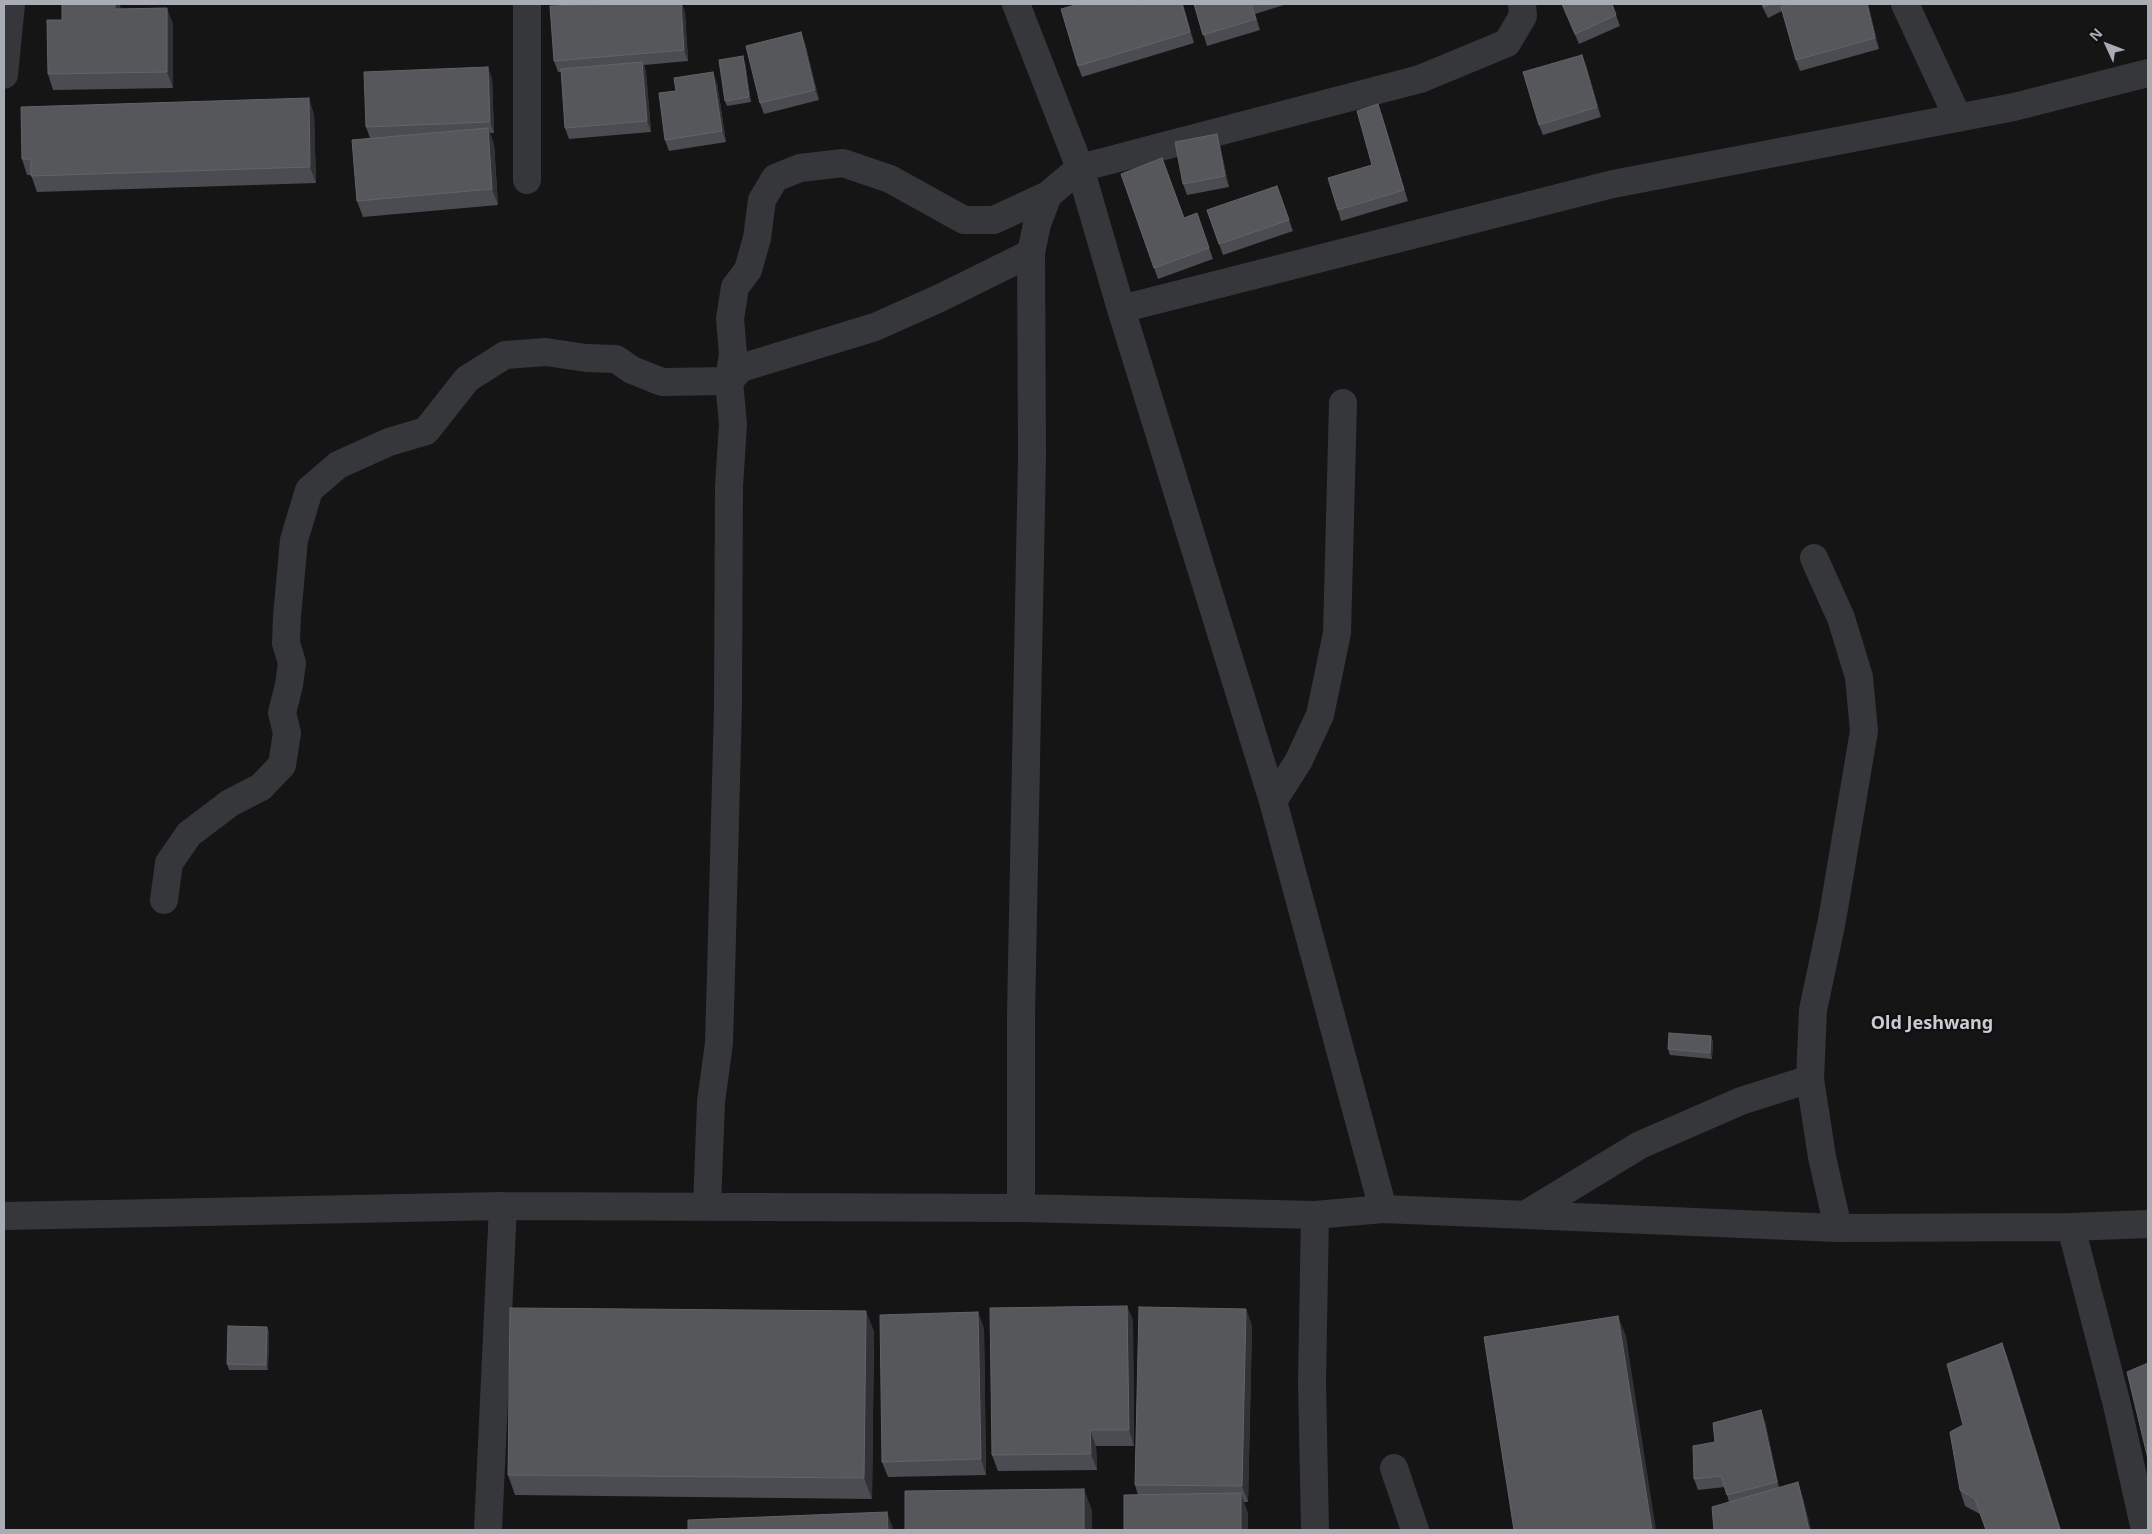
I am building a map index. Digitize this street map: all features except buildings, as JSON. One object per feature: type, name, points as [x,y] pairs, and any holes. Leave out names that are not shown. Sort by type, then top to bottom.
[{"type":"street","points":[[4,75],[11,4]]},
{"type":"street","points":[[526,180],[527,4]]},
{"type":"street","points":[[1016,4],[1080,168],[1121,309],[1273,801],[1383,1209]]},
{"type":"street","points":[[708,1207],[711,1102],[719,1043],[728,705],[729,487],[733,424],[729,381],[734,354],[730,320],[735,287],[748,270],[757,238],[762,200],[775,178],[800,168],[843,163],[890,179],[964,220],[994,220],[1048,195],[1080,168],[1420,79],[1506,43],[1523,16],[1522,4]]},
{"type":"street","points":[[1905,4],[1958,118]]},
{"type":"street","points":[[1121,309],[1613,184],[2014,107],[2148,73]]},
{"type":"street","points":[[1021,1208],[1021,1016],[1032,456],[1032,253],[1037,224],[1048,195]]},
{"type":"street","points":[[164,900],[169,863],[189,834],[230,803],[261,787],[282,765],[287,733],[282,713],[292,663],[286,643],[294,540],[309,490],[338,465],[389,442],[426,431],[467,379],[504,355],[546,352],[616,360],[632,370],[662,382],[729,381],[741,368],[876,326],[940,298],[1032,253]]},
{"type":"street","points":[[1273,801],[1298,762],[1320,715],[1337,634],[1343,403]]},
{"type":"street","points":[[1814,558],[1841,618],[1859,677],[1864,731],[1832,920],[1813,1010],[1810,1079],[1822,1157],[1838,1228]]},
{"type":"street","points":[[1525,1215],[1640,1145],[1741,1100],[1810,1079]]},
{"type":"street","points":[[488,1530],[503,1206]]},
{"type":"street","points":[[4,1216],[503,1206],[1021,1208],[1315,1215],[1383,1209],[1838,1228],[2070,1227],[2148,1224]]},
{"type":"street","points":[[1315,1215],[1312,1382],[1315,1530]]},
{"type":"street","points":[[2070,1227],[2117,1405],[2145,1530]]},
{"type":"street","points":[[1394,1468],[1415,1530]]},
{"type":"district","name":"Old Jeshwang","points":[[1932,1024]]}]
